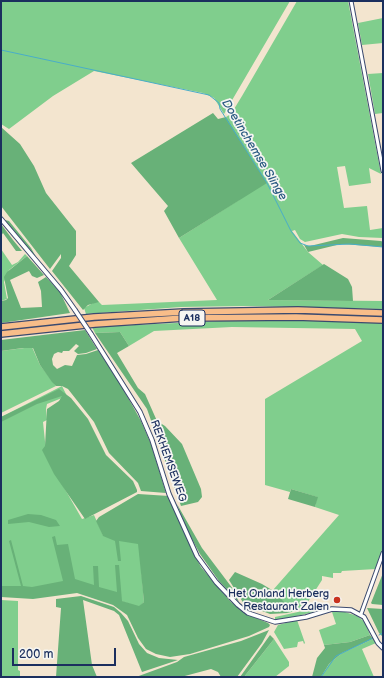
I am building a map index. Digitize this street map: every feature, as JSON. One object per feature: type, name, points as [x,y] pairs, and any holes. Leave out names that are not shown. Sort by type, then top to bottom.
[{"type":"highway","name":"A18","points":[[1,327],[94,317],[184,312],[298,310],[383,313]]},
{"type":"highway","name":"A18","points":[[1,334],[110,323],[215,317],[296,317],[383,320]]},
{"type":"street","points":[[351,1],[383,171]]},
{"type":"street","name":"REKHEMSEWEG","points":[[1,219],[61,290],[91,334],[143,418],[152,440],[169,494],[197,556],[210,576],[248,613],[275,622],[332,609],[346,609],[361,614]]},
{"type":"street","points":[[383,553],[368,599],[361,614],[368,622],[378,643],[383,648]]},
{"type":"green space","points":[[1,1],[290,1],[224,114],[214,98],[203,93],[94,71],[53,96],[9,129],[1,124]]},
{"type":"green space","points":[[297,1],[348,1],[381,174],[369,168],[371,183],[349,186],[345,166],[337,167],[344,208],[367,206],[370,230],[383,228],[383,238],[359,237],[342,234],[305,242],[300,239],[295,230],[292,231],[308,252],[323,265],[268,300],[383,301],[383,309],[244,306],[181,307],[86,314],[84,308],[95,302],[99,302],[102,305],[217,300],[179,238],[239,200],[228,122],[226,117],[231,114]]},
{"type":"green space","points":[[383,18],[383,43],[362,45],[358,23]]},
{"type":"green space","points":[[383,73],[383,113],[375,114],[368,74]]},
{"type":"green space","points":[[213,113],[218,119],[226,117],[267,183],[179,238],[164,211],[168,206],[131,163]]},
{"type":"green space","points":[[1,127],[20,144],[34,166],[46,193],[76,231],[76,255],[69,266],[99,302],[88,305],[83,310],[52,271],[61,258],[61,254],[50,269],[1,206]]},
{"type":"green space","points":[[5,220],[9,221],[31,248],[40,264]]},
{"type":"green space","points":[[1,224],[22,251],[16,251],[3,233],[1,236]]},
{"type":"green space","points":[[343,238],[381,241],[383,242],[383,247],[341,244],[308,252],[304,245],[310,246]]},
{"type":"green space","points":[[1,249],[12,265],[18,262],[25,254],[27,256],[9,270],[4,282],[7,299],[1,301]]},
{"type":"green space","points":[[27,256],[44,275],[37,278],[32,276],[29,271],[10,280],[21,308],[42,307],[41,291],[38,282],[46,277],[60,292],[70,313],[1,323],[1,301],[8,298],[4,277],[7,272]]},
{"type":"green space","points":[[324,264],[348,279],[352,287],[353,301],[268,300]]},
{"type":"green space","points":[[295,320],[383,323],[383,547],[376,569],[342,571],[341,573],[333,573],[333,578],[322,576],[322,580],[304,608],[288,613],[281,597],[273,590],[339,515],[315,507],[317,497],[291,489],[290,492],[265,485],[265,399],[362,341],[355,329],[232,327],[154,331],[129,346],[120,332],[95,333],[92,327],[219,321]]},
{"type":"green space","points":[[85,330],[97,349],[78,354],[74,351],[79,346],[76,344],[69,351],[54,354],[52,359],[53,365],[57,369],[65,365],[72,366],[77,355],[86,354],[98,350],[121,385],[141,421],[151,444],[166,493],[141,491],[138,483],[109,453],[94,422],[68,389],[62,386],[56,386],[52,382],[40,365],[33,348],[1,351],[1,340]]},
{"type":"green space","points":[[120,332],[129,346],[117,353],[138,388],[145,394],[157,421],[165,426],[182,444],[201,489],[202,497],[198,502],[181,506],[147,409],[95,333]]},
{"type":"green space","points":[[32,347],[40,365],[56,386],[1,413],[1,351]]},
{"type":"green space","points":[[62,386],[67,396],[47,404],[47,420],[43,422],[46,451],[54,470],[82,519],[94,515],[103,535],[139,542],[144,602],[139,607],[78,587],[1,588],[1,417]]},
{"type":"green space","points":[[59,389],[71,398],[88,419],[106,455],[133,481],[137,490],[137,492],[85,519],[54,474],[42,450],[45,446],[47,409],[59,401],[62,396],[37,404],[1,422],[1,417]]},
{"type":"green space","points":[[291,489],[318,497],[315,507],[288,499]]},
{"type":"green space","points":[[138,494],[169,496],[191,548],[201,567],[231,602],[247,614],[268,623],[270,625],[269,627],[249,636],[190,654],[170,657],[156,654],[146,649],[138,638],[127,615],[113,605],[77,593],[33,599],[1,597],[1,586],[21,586],[9,541],[11,540],[23,586],[32,587],[63,581],[52,537],[55,536],[57,545],[68,544],[75,579],[94,585],[93,566],[98,566],[99,587],[117,592],[115,565],[119,565],[122,601],[139,606],[144,602],[138,544],[119,541],[121,561],[118,561],[115,541],[103,536],[96,521],[99,517]]},
{"type":"green space","points":[[177,504],[202,548],[233,589],[239,602],[219,581],[200,554],[186,528]]},
{"type":"green space","points":[[28,514],[41,515],[56,520],[60,526],[49,527],[29,522],[8,524],[8,520]]},
{"type":"green space","points":[[235,572],[262,584],[277,593],[284,602],[288,613],[270,614],[244,604],[229,580]]},
{"type":"green space","points":[[383,573],[383,605],[372,604],[371,603]]},
{"type":"green space","points":[[81,596],[114,607],[121,613],[128,621],[139,644],[147,653],[159,658],[178,660],[142,672],[119,615],[114,611],[83,600],[92,665],[97,677],[56,677],[61,608],[56,607],[56,599]]},
{"type":"green space","points":[[1,600],[18,601],[18,670],[20,671],[20,677],[1,677]]},
{"type":"green space","points":[[367,608],[383,609],[382,636],[379,633]]},
{"type":"green space","points":[[307,610],[318,611],[275,621],[275,617]]},
{"type":"green space","points":[[332,612],[345,612],[357,616],[365,622],[370,635],[350,642],[324,645],[319,630],[336,624]]},
{"type":"green space","points":[[297,620],[305,643],[304,644],[303,641],[298,642],[297,647],[284,649],[274,632],[278,625]]},
{"type":"green space","points":[[269,630],[262,643],[237,677],[221,677],[218,672],[211,669],[181,677],[136,677],[177,662],[184,657],[241,641]]},
{"type":"green space","points":[[270,635],[274,639],[244,677],[240,677]]},
{"type":"green space","points":[[370,635],[373,639],[342,653],[329,664],[321,677],[312,677],[317,658],[325,648],[324,645],[350,642]]},
{"type":"green space","points":[[274,639],[289,662],[289,666],[275,677],[244,677]]},
{"type":"green space","points":[[373,639],[376,643],[362,649],[374,677],[321,677],[329,664],[342,653]]},
{"type":"waterway","name":"Doetinchemse Slinge","points":[[1,50],[209,95],[219,103],[220,109],[267,183],[291,231],[300,243],[308,246],[350,244],[383,247]]},
{"type":"waterway","points":[[383,588],[383,604]]},
{"type":"waterway","points":[[379,635],[383,633]]},
{"type":"waterway","points":[[321,677],[336,656],[373,638]]},
{"type":"place","name":"Het Onland Herberg Restaurant Zalen","points":[[337,600]]}]
